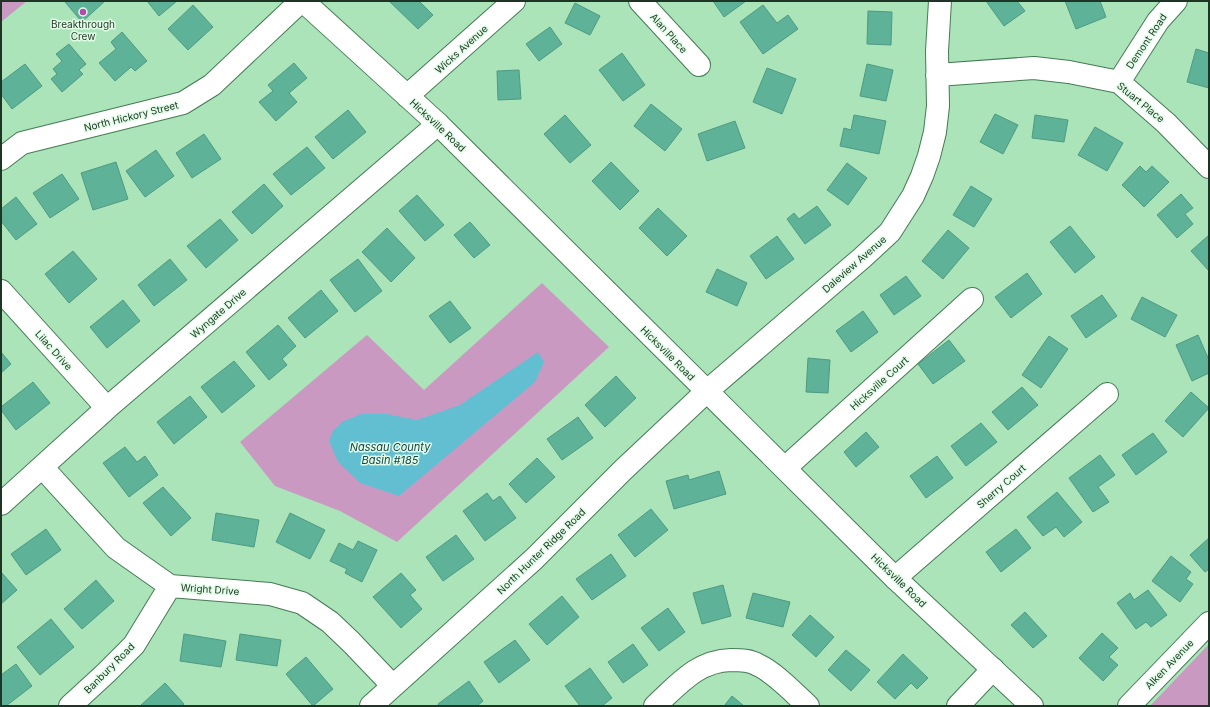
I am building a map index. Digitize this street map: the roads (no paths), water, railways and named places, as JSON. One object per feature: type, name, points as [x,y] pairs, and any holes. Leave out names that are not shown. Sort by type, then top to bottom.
[{"type":"street","name":"Hicksville Road","points":[[302,1],[438,124],[895,578],[1032,706]]},
{"type":"street","name":"North Hickory Street","points":[[1,159],[22,143],[183,103],[212,85],[302,1]]},
{"type":"street","name":"Wicks Avenue","points":[[407,96],[514,1]]},
{"type":"street","name":"Alan Place","points":[[640,1],[699,66]]},
{"type":"street","name":"Daleview Avenue","points":[[707,391],[890,232],[913,196],[929,156],[935,132],[937,113],[937,25],[940,1]]},
{"type":"street","name":"Demont Road","points":[[1118,82],[1158,20],[1176,1]]},
{"type":"street","name":"Stuart Place","points":[[937,75],[1034,68],[1069,72],[1118,82],[1166,123],[1209,167]]},
{"type":"street","name":"Wyngate Drive","points":[[1,504],[107,408],[438,124]]},
{"type":"street","name":"Lilac Drive","points":[[1,291],[107,408]]},
{"type":"street","name":"Hicksville Court","points":[[785,468],[972,299]]},
{"type":"street","name":"North Hunter Ridge Road","points":[[371,706],[534,559],[623,470],[707,391]]},
{"type":"street","name":"Sherry Court","points":[[895,578],[1107,394]]},
{"type":"street","name":"Wright Drive","points":[[42,467],[116,548],[170,586],[270,594],[302,603],[330,622],[393,686]]},
{"type":"street","name":"Banbury Road","points":[[70,706],[134,645],[170,586]]},
{"type":"street","name":"Alken Avenue","points":[[1128,706],[1209,623]]},
{"type":"street","points":[[655,706],[682,680],[703,666],[719,661],[743,660],[758,664],[767,670],[808,706]]},
{"type":"street","points":[[958,706],[993,668]]},
{"type":"water","name":"Nassau County Basin #185","points":[[538,352],[544,362],[535,382],[399,496],[360,483],[338,462],[329,441],[333,431],[342,422],[361,414],[387,414],[417,420],[460,405]]},
{"type":"place","name":"Breakthrough Crew","points":[[83,12]]}]
